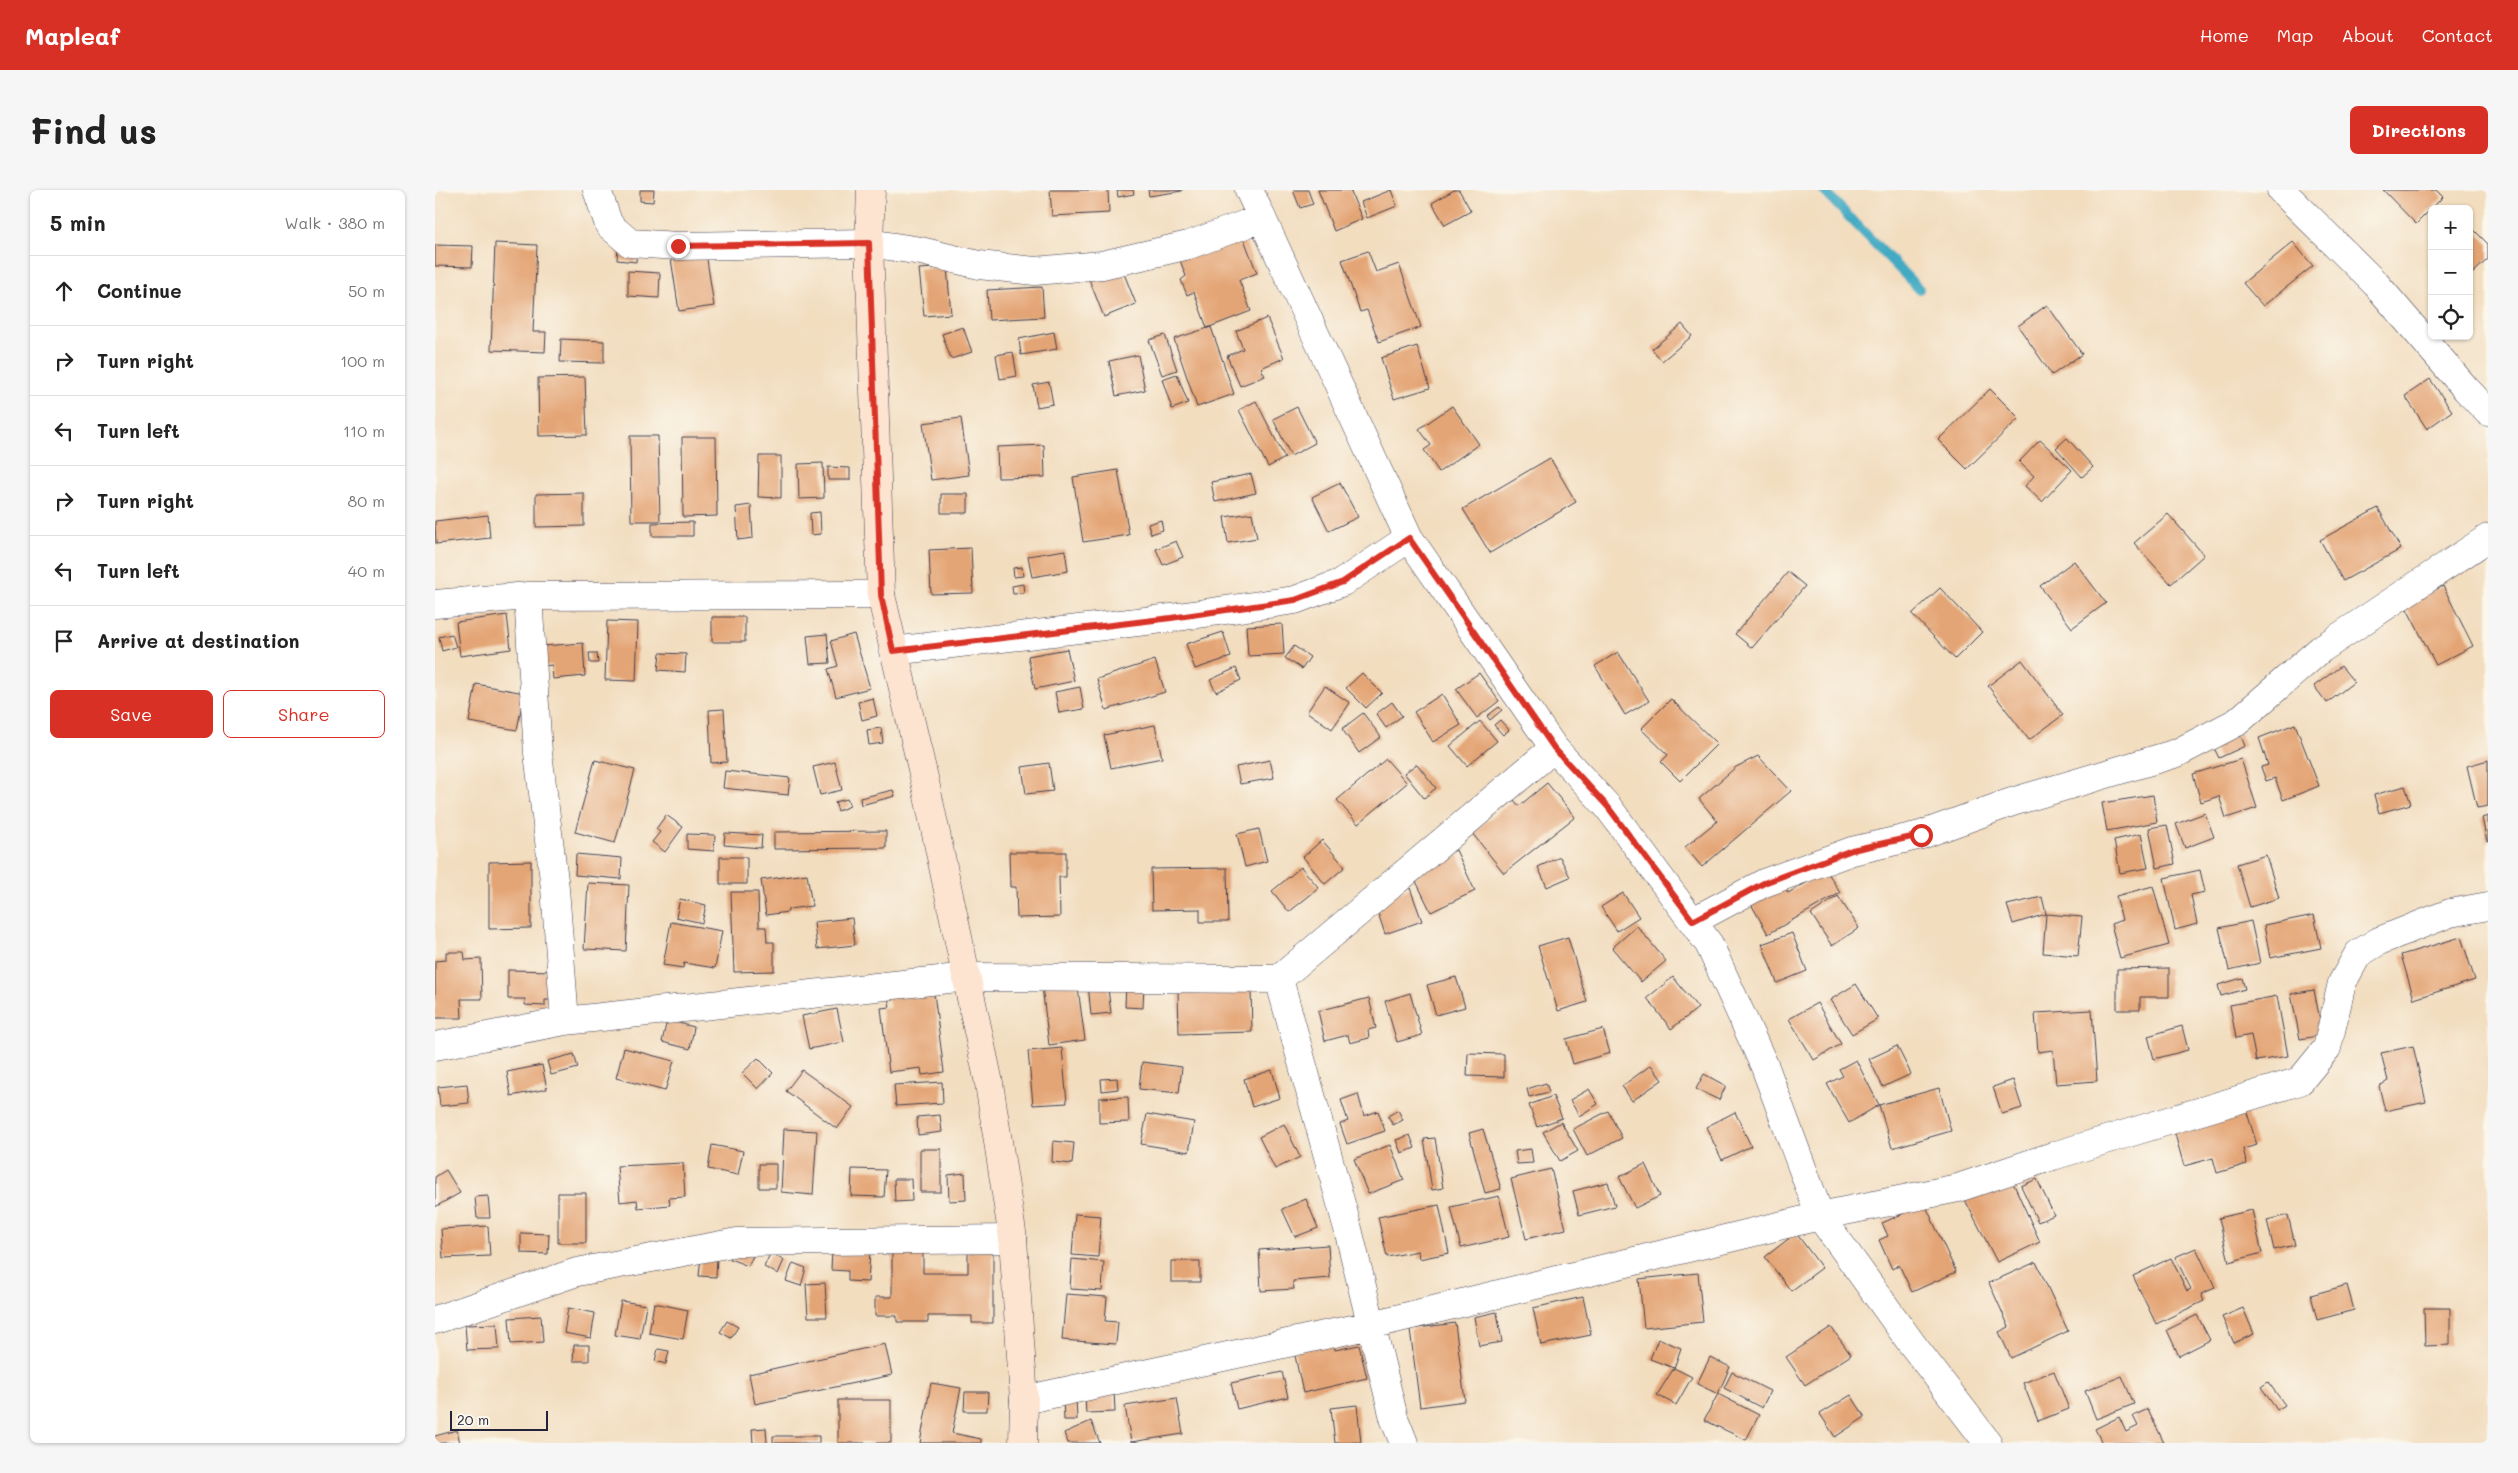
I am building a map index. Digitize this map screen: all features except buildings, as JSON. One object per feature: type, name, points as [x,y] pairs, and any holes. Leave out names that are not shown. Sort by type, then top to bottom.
[{"type":"street","points":[[597,190],[609,225],[630,243],[678,246],[869,243],[921,251],[979,265],[1035,271],[1102,265],[1189,245],[1262,218]]},
{"type":"street","points":[[871,190],[869,243],[881,595],[925,782],[989,1083],[1013,1239],[1023,1400],[1023,1443]]},
{"type":"street","points":[[1249,190],[1409,538],[1554,748],[1608,807],[1709,944],[1765,1067],[1820,1216],[1912,1344],[1988,1443]]},
{"type":"street","points":[[2281,190],[2376,284],[2488,412]]},
{"type":"street","points":[[893,651],[1171,618],[1295,600],[1343,582],[1409,538]]},
{"type":"street","points":[[1693,921],[1764,883],[1852,850],[1921,835],[2012,802],[2177,753],[2237,722],[2321,649],[2488,538]]},
{"type":"street","points":[[435,604],[528,596],[881,595]]},
{"type":"street","points":[[528,596],[538,753],[555,888],[565,1021]]},
{"type":"street","points":[[435,1046],[565,1021],[967,977],[1279,979],[1554,748]]},
{"type":"street","points":[[1023,1400],[1371,1325],[1820,1216],[1958,1188],[2053,1156],[2300,1082],[2327,1048],[2342,983],[2359,954],[2379,941],[2450,913],[2488,906]]},
{"type":"street","points":[[1279,979],[1348,1229],[1394,1418],[1404,1443]]},
{"type":"street","points":[[435,1320],[577,1272],[737,1242],[1013,1239]]},
{"type":"waterway","points":[[1823,190],[1919,289]]},
{"type":"route","points":[[678,246],[869,243],[881,595],[893,651],[1171,618],[1295,600],[1343,582],[1409,538],[1554,748],[1608,807],[1693,921],[1764,883],[1852,850],[1921,835]]}]
